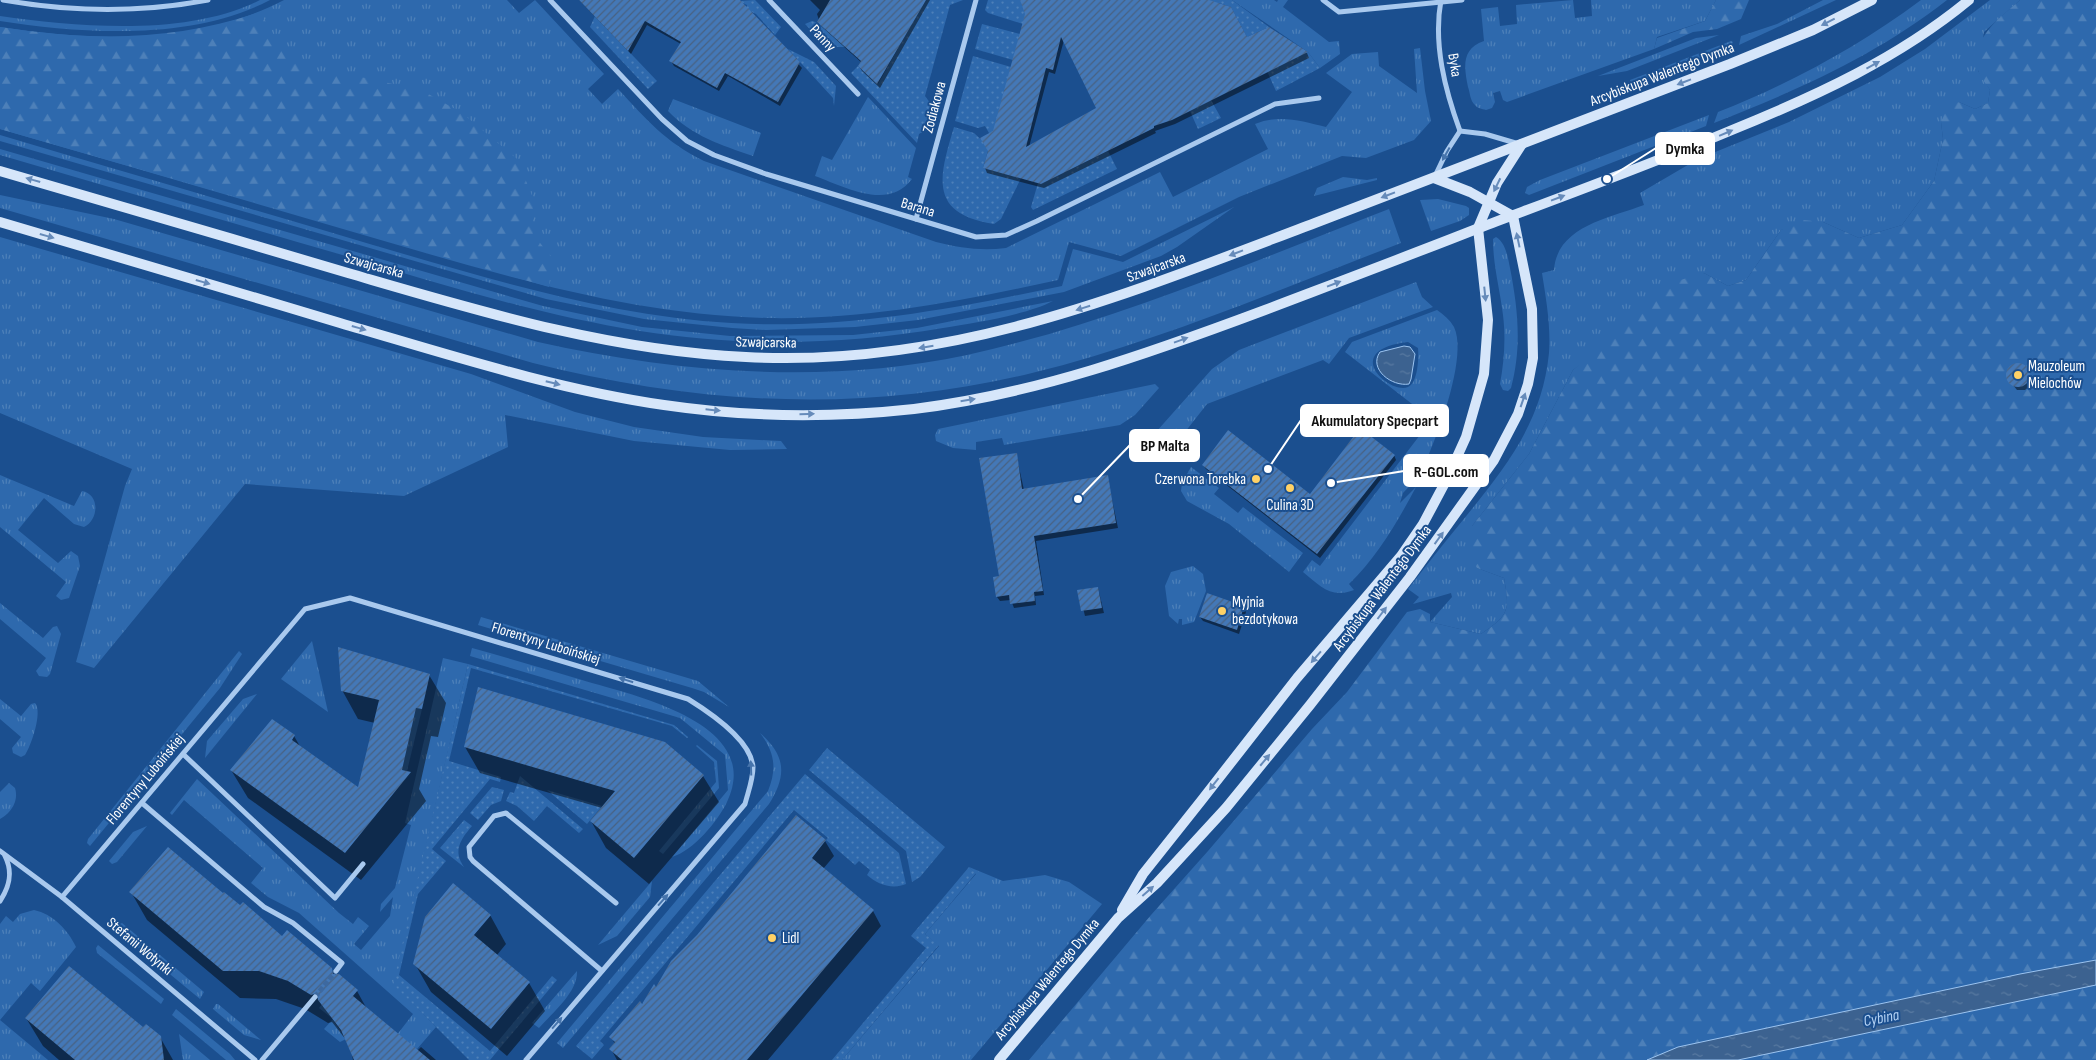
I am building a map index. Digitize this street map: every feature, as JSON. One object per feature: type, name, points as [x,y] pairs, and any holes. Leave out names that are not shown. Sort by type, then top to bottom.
[{"type":"street","points":[[3,0],[54,7],[133,10],[167,8],[208,0]]},
{"type":"street","name":"Barana","points":[[550,0],[662,118],[688,141],[714,156],[766,174],[976,237],[1006,235],[1275,104],[1319,98]]},
{"type":"street","name":"Panny","points":[[769,0],[858,94]]},
{"type":"street","name":"Zodiakowa","points":[[916,219],[976,0]]},
{"type":"street","points":[[1323,0],[1339,12],[1462,0]]},
{"type":"street","name":"Arcybiskupa Walentego Dymka","points":[[1118,918],[1143,874],[1206,793],[1297,678],[1401,556],[1422,524],[1447,479],[1466,437],[1484,374],[1488,320],[1478,228],[1498,183],[1522,144],[1766,50],[1813,30],[1872,0]]},
{"type":"street","points":[[0,222],[487,365],[569,386],[666,405],[722,411],[800,414],[914,409],[1035,387],[1136,357],[1702,143],[1808,99],[1891,55],[1969,0]]},
{"type":"street","name":"Byka","points":[[1441,1],[1438,28],[1441,60],[1451,108],[1460,131]]},
{"type":"street","points":[[1513,216],[1470,192],[1434,178],[1447,151],[1460,131],[1485,134],[1522,144]]},
{"type":"street","name":"Szwajcarska","points":[[0,170],[453,303],[559,331],[625,345],[691,354],[786,358],[856,355],[916,348],[962,341],[1046,320],[1147,287],[1522,144]]},
{"type":"street","name":"Arcybiskupa Walentego Dymka","points":[[999,1060],[1118,918],[1157,883],[1226,808],[1310,705],[1470,496],[1506,438],[1528,384],[1534,334],[1531,300],[1513,216]]},
{"type":"street","name":"Florentyny Luboińskiej","points":[[62,897],[305,609],[350,598],[688,699],[716,717],[748,750],[753,766],[751,784],[745,804],[526,1060]]},
{"type":"street","points":[[183,754],[335,898],[363,864]]},
{"type":"street","points":[[142,803],[264,906],[293,922],[342,964],[336,971]]},
{"type":"street","points":[[602,970],[473,861],[470,857],[469,847],[494,816],[506,813],[616,904]]},
{"type":"street","points":[[0,901],[7,891],[10,877],[10,866],[2,853]]},
{"type":"street","name":"Stefanii Wołynki","points":[[2,853],[62,897],[255,1060]]},
{"type":"street","points":[[262,1060],[315,997]]},
{"type":"green space","points":[[260,0],[270,0],[239,13],[207,22],[137,31],[67,29],[0,21],[0,16],[97,26],[166,24],[200,20],[231,12]]},
{"type":"green space","points":[[284,0],[507,0],[519,13],[535,0],[604,74],[588,89],[602,104],[618,89],[667,138],[704,161],[936,242],[971,248],[1006,248],[1160,172],[1173,197],[1268,149],[1255,124],[1273,119],[1282,119],[1326,127],[1352,92],[1326,73],[1352,54],[1378,52],[1379,66],[1417,93],[1414,49],[1420,48],[1431,121],[1414,140],[1366,158],[1342,156],[1239,197],[1121,256],[1069,242],[1058,280],[914,308],[804,318],[716,315],[614,301],[564,290],[465,264],[0,129],[0,27],[72,35],[108,37],[145,36],[216,26],[250,15]]},
{"type":"green space","points":[[755,0],[781,27],[775,35],[756,14],[746,9],[747,5],[739,1]]},
{"type":"green space","points":[[925,0],[963,0],[950,5],[925,96],[936,111],[932,126],[919,134],[917,143],[851,73],[858,66],[878,84]]},
{"type":"green space","points":[[988,0],[1021,0],[1022,6],[1027,7],[1023,24],[988,13],[985,10]]},
{"type":"green space","points":[[1200,0],[1232,0],[1269,27],[1247,37],[1231,7],[1219,3],[1205,10]]},
{"type":"green space","points":[[1232,0],[1274,0],[1277,2],[1278,0],[1288,0],[1283,7],[1329,42],[1339,41],[1340,54],[1320,68],[1308,52]]},
{"type":"green space","points":[[1573,0],[1575,18],[1592,16],[1591,0],[1716,0],[1705,21],[1657,37],[1654,49],[1507,102],[1503,100],[1500,91],[1493,93],[1495,102],[1492,108],[1486,110],[1476,106],[1470,96],[1465,66],[1471,49],[1484,41],[1481,9],[1498,7],[1500,26],[1517,24],[1516,5]]},
{"type":"green space","points":[[1716,0],[1749,0],[1741,19],[1717,29],[1693,32],[1654,49],[1657,38],[1705,21]]},
{"type":"green space","points":[[1823,0],[1836,0],[1739,45],[1741,36],[1777,24]]},
{"type":"green space","points":[[1921,0],[1947,0],[1893,38],[1864,55],[1805,85],[1714,123],[1718,112],[1772,89],[1823,63],[1873,33]]},
{"type":"green space","points":[[1990,0],[2020,0],[1984,32],[1978,71],[1990,90],[1988,103],[1975,109],[1959,102],[1941,122],[1943,139],[1934,181],[1902,225],[1859,238],[1823,222],[1781,230],[1746,280],[1728,286],[1704,273],[1573,370],[1529,454],[1472,526],[1477,568],[1504,578],[1507,605],[1502,617],[1481,634],[1430,622],[1452,597],[1451,593],[1413,604],[1419,597],[1408,589],[1507,463],[1530,423],[1539,401],[1549,353],[1549,323],[1542,273],[1554,270],[1557,255],[1565,243],[1587,226],[1644,205],[1640,193],[1698,159],[1789,122],[1880,77],[1925,49]]},
{"type":"green space","points":[[2020,0],[2096,0],[2096,1060],[1029,1060],[1151,915],[1312,729],[1347,692],[1407,612],[1420,609],[1430,614],[1430,622],[1481,634],[1502,617],[1507,605],[1504,578],[1477,568],[1468,554],[1472,526],[1529,454],[1573,370],[1677,281],[1704,273],[1728,286],[1746,280],[1781,230],[1803,220],[1823,222],[1859,238],[1902,225],[1934,181],[1943,139],[1941,122],[1947,106],[1959,102],[1975,109],[1988,103],[1990,90],[1978,70],[1977,58],[1979,48],[1988,30]]},
{"type":"green space","points":[[260,12],[287,57],[321,73],[367,78],[423,91],[462,113],[517,159],[533,198],[533,234],[552,258],[549,287],[0,129],[0,27],[66,35],[131,36],[195,29],[228,22]]},
{"type":"green space","points":[[595,16],[657,81],[648,89],[590,27]]},
{"type":"green space","points":[[812,21],[821,25],[851,47],[827,47],[805,24]]},
{"type":"green space","points":[[982,24],[1020,34],[1013,60],[975,49]]},
{"type":"green space","points":[[1719,35],[1627,71],[1598,76],[1696,38]]},
{"type":"green space","points":[[1731,41],[1733,42],[1730,49],[1729,47],[1650,78],[1631,82],[1630,80]]},
{"type":"green space","points":[[788,49],[814,62],[836,86],[834,106],[833,98]]},
{"type":"green space","points":[[1308,52],[1320,68],[1276,91],[1267,71]]},
{"type":"green space","points":[[973,56],[1011,67],[993,134],[989,133],[985,126],[978,128],[955,121]]},
{"type":"green space","points":[[868,97],[916,148],[908,177],[912,179],[902,189],[891,194],[866,194],[815,176],[822,156],[832,160]]},
{"type":"green space","points":[[673,99],[761,133],[753,156],[718,144],[677,120],[668,111]]},
{"type":"green space","points":[[1211,100],[1221,118],[1198,129],[1190,111]]},
{"type":"green space","points":[[1709,115],[1706,126],[1529,195],[1525,193],[1527,187],[1540,180]]},
{"type":"green space","points":[[954,127],[974,133],[989,147],[983,168],[1021,178],[1001,219],[994,224],[973,219],[958,212],[948,202],[944,190],[943,177]]},
{"type":"green space","points":[[0,135],[506,283],[640,313],[731,323],[815,323],[898,316],[1062,286],[1073,249],[1123,262],[1234,207],[1161,256],[1064,292],[918,320],[855,327],[766,330],[644,319],[546,299],[0,141]]},
{"type":"green space","points":[[0,149],[543,306],[642,327],[730,336],[853,335],[917,328],[1053,301],[1029,310],[984,321],[905,334],[830,341],[753,342],[715,340],[640,331],[564,316],[451,287],[0,155]]},
{"type":"green space","points":[[1108,151],[1117,169],[1033,210],[1031,207],[1038,183],[1041,184]]},
{"type":"green space","points":[[1343,177],[1367,180],[1377,178],[1377,180],[1314,196],[1317,188]]},
{"type":"green space","points":[[0,195],[114,219],[538,342],[644,361],[698,368],[752,371],[860,370],[914,364],[967,355],[1021,342],[1128,309],[1181,290],[1389,209],[1401,243],[1172,330],[1126,346],[1032,373],[969,386],[907,395],[844,399],[782,399],[657,388],[533,363],[0,208]]},
{"type":"green space","points":[[1438,199],[1466,206],[1469,208],[1469,215],[1460,221],[1431,231],[1420,200]]},
{"type":"green space","points":[[0,237],[471,374],[575,412],[634,427],[703,437],[781,441],[787,449],[730,450],[634,441],[505,415],[508,447],[404,496],[245,484],[94,668],[76,662],[125,486],[132,469],[0,413]]},
{"type":"green space","points":[[1496,237],[1502,243],[1507,255],[1517,313],[1517,358],[1511,388],[1508,391],[1503,390],[1500,384],[1504,324],[1494,259],[1493,239]]},
{"type":"green space","points":[[1416,282],[1422,297],[1433,307],[1349,338],[1329,364],[1323,360],[1207,404],[1174,446],[1166,449],[1157,444],[1156,432],[1212,369],[1239,350]]},
{"type":"green space","points":[[1437,310],[1447,318],[1454,327],[1458,349],[1454,376],[1440,426],[1414,431],[1425,414],[1345,352],[1352,342]],"holes":[[[1408,342],[1418,348],[1416,375],[1408,387],[1400,388],[1391,384],[1375,370],[1373,362],[1376,354],[1387,347]]]},
{"type":"green space","points":[[1155,384],[1159,388],[1135,415],[1120,425],[1004,445],[1002,438],[976,442],[976,450],[953,448],[936,441],[935,435],[938,429]]},
{"type":"green space","points":[[1438,431],[1421,474],[1403,493],[1400,503],[1416,487],[1402,513],[1378,550],[1349,584],[1354,590],[1339,593],[1326,590],[1303,572],[1312,560],[1320,566],[1420,435]]},
{"type":"green space","points":[[1191,467],[1219,488],[1214,494],[1238,513],[1243,507],[1303,553],[1289,572],[1229,524],[1187,501],[1181,491],[1182,483]]},
{"type":"green space","points":[[0,475],[74,506],[82,491],[92,497],[95,513],[93,519],[84,527],[74,524],[44,498],[18,530],[58,563],[71,551],[78,556],[80,566],[69,598],[61,600],[56,596],[66,582],[0,527]]},
{"type":"green space","points":[[1193,566],[1203,574],[1206,591],[1194,622],[1182,625],[1182,619],[1179,619],[1178,624],[1169,616],[1165,586],[1171,572]]},
{"type":"green space","points":[[0,603],[43,638],[53,627],[57,626],[61,634],[50,674],[47,677],[39,676],[36,671],[46,658],[0,619]]},
{"type":"green space","points":[[481,617],[698,681],[729,707],[704,692],[692,688],[478,625]]},
{"type":"green space","points":[[312,641],[328,712],[281,679]]},
{"type":"green space","points":[[472,648],[631,694],[687,717],[711,732],[727,751],[734,774],[727,802],[718,818],[688,849],[672,857],[728,790],[725,755],[680,718],[470,656]]},
{"type":"green space","points":[[239,651],[242,654],[220,688],[90,846],[87,843],[88,839]]},
{"type":"green space","points":[[443,658],[468,664],[394,984],[436,1027],[417,1049],[396,1036],[413,1014],[299,913],[268,897],[251,883],[263,868],[184,800],[172,815],[170,813],[197,779],[339,913],[353,924],[358,917],[369,926],[354,944],[361,950],[390,916],[393,897],[380,912],[381,904],[395,888],[411,825],[405,823]]},
{"type":"green space","points":[[468,664],[674,725],[688,737],[672,726],[471,668],[449,761],[501,777],[500,782],[490,779],[432,849],[446,861],[418,894],[399,975],[490,1051],[552,976],[557,980],[490,1060],[469,1060],[393,984]]},
{"type":"green space","points":[[257,694],[205,758],[207,741],[243,699]]},
{"type":"green space","points":[[0,699],[21,716],[31,704],[35,703],[37,707],[38,714],[33,737],[25,755],[21,757],[13,753],[12,748],[21,737],[0,719]]},
{"type":"green space","points":[[416,708],[422,709],[407,771],[402,770]]},
{"type":"green space","points":[[760,733],[775,750],[781,766],[779,784],[769,804],[563,1048],[557,1043],[768,791],[773,775],[773,761],[769,747]]},
{"type":"green space","points":[[697,745],[717,761],[719,788],[663,854],[659,851],[716,782],[714,762]]},
{"type":"green space","points":[[827,748],[945,847],[920,877],[912,882],[906,851],[809,770]]},
{"type":"green space","points":[[805,774],[899,853],[906,884],[890,886],[871,878],[867,875],[870,870],[859,861],[855,865],[826,840],[828,838],[794,810],[600,1041],[604,1045],[592,1059],[576,1046]]},
{"type":"green space","points":[[520,776],[583,829],[579,833],[547,806],[534,821],[517,806],[506,801],[510,792],[514,793]]},
{"type":"green space","points":[[9,783],[15,788],[15,802],[11,810],[0,819],[0,792]]},
{"type":"green space","points":[[492,787],[504,790],[501,801],[491,805],[478,820],[470,813]]},
{"type":"green space","points":[[547,790],[602,806],[587,824]]},
{"type":"green space","points":[[464,820],[472,826],[459,846],[459,856],[464,867],[440,848]]},
{"type":"green space","points":[[147,826],[117,862],[112,864],[109,861],[133,832]]},
{"type":"green space","points":[[969,867],[1003,881],[1045,875],[1069,882],[1102,904],[971,1060],[842,1060],[939,946],[925,934],[976,874]]},
{"type":"green space","points":[[969,867],[976,873],[925,934],[939,945],[842,1060],[832,1060],[926,948],[911,936]]},
{"type":"green space","points":[[652,881],[650,897],[617,936],[598,945]]},
{"type":"green space","points":[[34,910],[54,919],[69,935],[76,947],[40,991],[31,983],[0,1020],[0,924],[6,916],[13,922],[20,914]]},
{"type":"green space","points":[[122,923],[204,992],[200,999],[113,927]]},
{"type":"green space","points":[[98,945],[164,999],[161,1004],[97,953],[96,948]]},
{"type":"green space","points":[[577,971],[573,987],[563,1002],[539,1028],[532,1023]]},
{"type":"green space","points":[[216,1004],[261,1040],[244,1035],[213,1009]]},
{"type":"green space","points":[[322,1004],[331,1018],[319,1008]]},
{"type":"green space","points":[[176,1009],[235,1060],[226,1060],[172,1015]]},
{"type":"green space","points":[[333,1019],[346,1039],[340,1042],[324,1029]]},
{"type":"green space","points":[[0,1020],[48,1060],[0,1060]]},
{"type":"green space","points":[[179,1034],[210,1060],[183,1060]]},
{"type":"water","points":[[1404,346],[1410,347],[1415,354],[1409,384],[1396,383],[1389,380],[1379,370],[1377,365],[1377,358],[1380,352]]},
{"type":"water","name":"Cybina","points":[[2096,960],[2096,985],[1738,1060],[1647,1060],[1678,1047],[2020,974]]},
{"type":"building","points":[[579,0],[740,0],[800,62],[778,102],[725,73],[717,88],[669,61],[681,42],[645,21],[628,51]]},
{"type":"building","points":[[830,0],[926,0],[877,84],[858,66],[861,61],[817,22]]},
{"type":"building","points":[[1020,0],[1209,0],[1231,7],[1247,37],[1269,27],[1308,52],[1172,120],[1154,126],[1154,128],[1041,184],[983,168],[988,151],[980,138],[993,131],[1025,14]],"holes":[[[1061,37],[1096,108],[1026,147],[1046,68],[1053,70]]]},
{"type":"building","name":"Mauzoleum Mielochów","points":[[2018,363],[2026,367],[2030,375],[2026,383],[2018,387],[2010,383],[2006,375],[2010,367]]},
{"type":"building","name":"Czerwona Torebka","points":[[1360,428],[1395,455],[1317,554],[1202,465],[1228,430],[1310,494]]},
{"type":"building","points":[[1017,453],[1022,489],[1108,475],[1116,523],[1034,536],[1043,591],[1034,592],[1035,601],[1010,604],[1009,595],[996,597],[993,577],[999,576],[979,458]]},
{"type":"building","points":[[1098,587],[1102,608],[1081,611],[1077,590]]},
{"type":"building","name":"Myjnia bezdotykowa","points":[[1207,593],[1244,606],[1237,630],[1199,617]]},
{"type":"building","points":[[338,647],[430,674],[422,709],[416,708],[402,770],[411,772],[345,853],[230,770],[272,719],[295,735],[292,740],[358,787],[379,700],[341,691]]},
{"type":"building","points":[[478,687],[665,742],[704,775],[634,858],[590,821],[615,791],[464,747]]},
{"type":"building","name":"Lidl","points":[[796,815],[826,840],[812,858],[874,910],[747,1060],[622,1060],[609,1049],[615,1042],[609,1037],[640,1001],[642,1004],[654,984],[656,987],[671,961],[697,935]]},
{"type":"building","points":[[168,847],[223,893],[240,905],[243,902],[282,936],[287,930],[332,968],[333,974],[339,974],[358,990],[353,996],[430,1060],[354,1060],[341,1030],[318,1000],[317,993],[311,995],[288,981],[259,971],[223,971],[129,892]]},
{"type":"building","points":[[453,883],[491,915],[474,935],[530,982],[491,1029],[413,964],[425,917]]},
{"type":"building","points":[[69,966],[143,1027],[146,1024],[161,1036],[164,1060],[75,1060],[25,1018]]},
{"type":"tunnel","points":[[315,997],[336,971]]},
{"type":"place","name":"Dymka","points":[[1607,179]]},
{"type":"place","name":"Mauzoleum Mielochów","points":[[2018,375]]},
{"type":"place","name":"Akumulatory Specpart","points":[[1268,469]]},
{"type":"place","name":"Czerwona Torebka","points":[[1256,479]]},
{"type":"place","name":"R-GOL.com","points":[[1331,483]]},
{"type":"place","name":"Culina 3D","points":[[1290,488]]},
{"type":"place","name":"BP Malta","points":[[1078,499]]},
{"type":"place","name":"Myjnia bezdotykowa","points":[[1222,611]]},
{"type":"place","name":"Lidl","points":[[772,938]]}]
